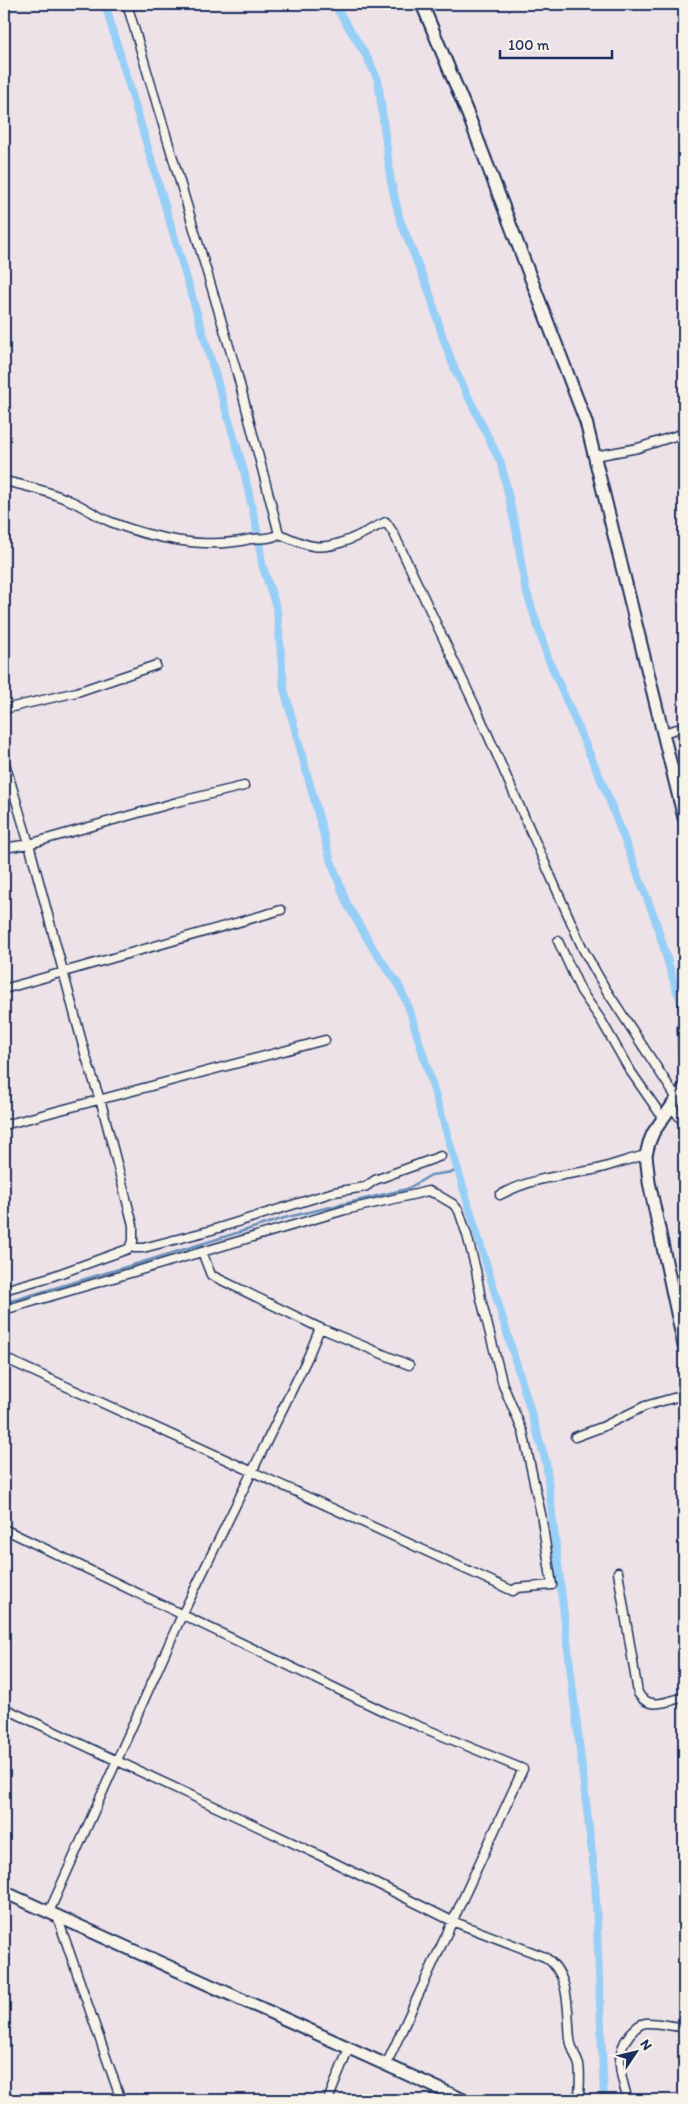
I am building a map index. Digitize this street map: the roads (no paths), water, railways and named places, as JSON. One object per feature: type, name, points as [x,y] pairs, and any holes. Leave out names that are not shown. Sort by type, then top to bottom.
[{"type":"main road","points":[[422,4],[469,116],[586,422],[684,818]]},
{"type":"main road","points":[[684,1088],[653,1133],[646,1155],[649,1182],[684,1346]]},
{"type":"main road","points":[[4,1892],[464,2100]]},
{"type":"street","points":[[127,4],[237,373],[279,534]]},
{"type":"street","points":[[594,456],[638,448],[684,433]]},
{"type":"street","points":[[4,481],[50,493],[85,508],[110,522],[171,539],[235,542],[248,539],[264,540],[279,534],[314,546],[327,546],[338,544],[386,522],[394,534],[476,708],[583,950],[674,1102],[684,1123]]},
{"type":"street","points":[[4,708],[77,692],[156,665]]},
{"type":"street","points":[[663,732],[684,727]]},
{"type":"street","points":[[4,760],[29,844],[86,1057],[100,1099],[133,1225],[133,1242],[128,1249],[102,1260],[4,1290]]},
{"type":"street","points":[[4,848],[29,844],[176,802],[244,786]]},
{"type":"street","points":[[4,989],[281,910]]},
{"type":"street","points":[[558,941],[581,991],[601,1020],[628,1069],[663,1118]]},
{"type":"street","points":[[682,1027],[684,1074]]},
{"type":"street","points":[[4,1125],[325,1040]]},
{"type":"street","points":[[500,1196],[512,1189],[542,1178],[594,1170],[646,1155]]},
{"type":"street","points":[[131,1245],[134,1248],[142,1248],[212,1230],[334,1192],[364,1187],[375,1180],[441,1156]]},
{"type":"street","points":[[4,1310],[346,1210],[428,1191],[436,1194],[459,1211],[476,1270],[481,1299],[503,1385],[523,1432],[541,1514],[552,1585],[517,1588],[513,1591],[4,1358]]},
{"type":"street","points":[[202,1252],[211,1275],[320,1328],[409,1365]]},
{"type":"street","points":[[121,2100],[53,1914],[117,1761],[182,1615],[308,1357],[320,1328]]},
{"type":"street","points":[[575,1437],[602,1427],[645,1406],[684,1395]]},
{"type":"street","points":[[4,1530],[387,1712],[523,1769],[386,2065]]},
{"type":"street","points":[[618,1572],[638,1693],[641,1699],[651,1703],[684,1697]]},
{"type":"street","points":[[4,1708],[323,1857],[452,1921],[545,1957],[554,1964],[562,1976],[568,2008],[570,2042],[579,2067],[579,2100]]},
{"type":"street","points":[[628,2100],[621,2080],[619,2059],[628,2037],[639,2025],[646,2023],[684,2027]]},
{"type":"street","points":[[328,2100],[349,2048]]},
{"type":"waterway","points":[[105,4],[244,471],[258,535],[262,564],[277,610],[284,689],[330,858],[347,904],[374,950],[398,984],[409,1008],[546,1462],[595,1878],[604,2100]]},
{"type":"waterway","points":[[334,4],[367,57],[378,80],[391,182],[400,220],[430,294],[455,370],[501,463],[516,529],[525,587],[548,658],[607,794],[655,919],[676,989],[684,1008]]},
{"type":"waterway","points":[[4,1303],[288,1217],[407,1189],[431,1175],[460,1171]]}]
